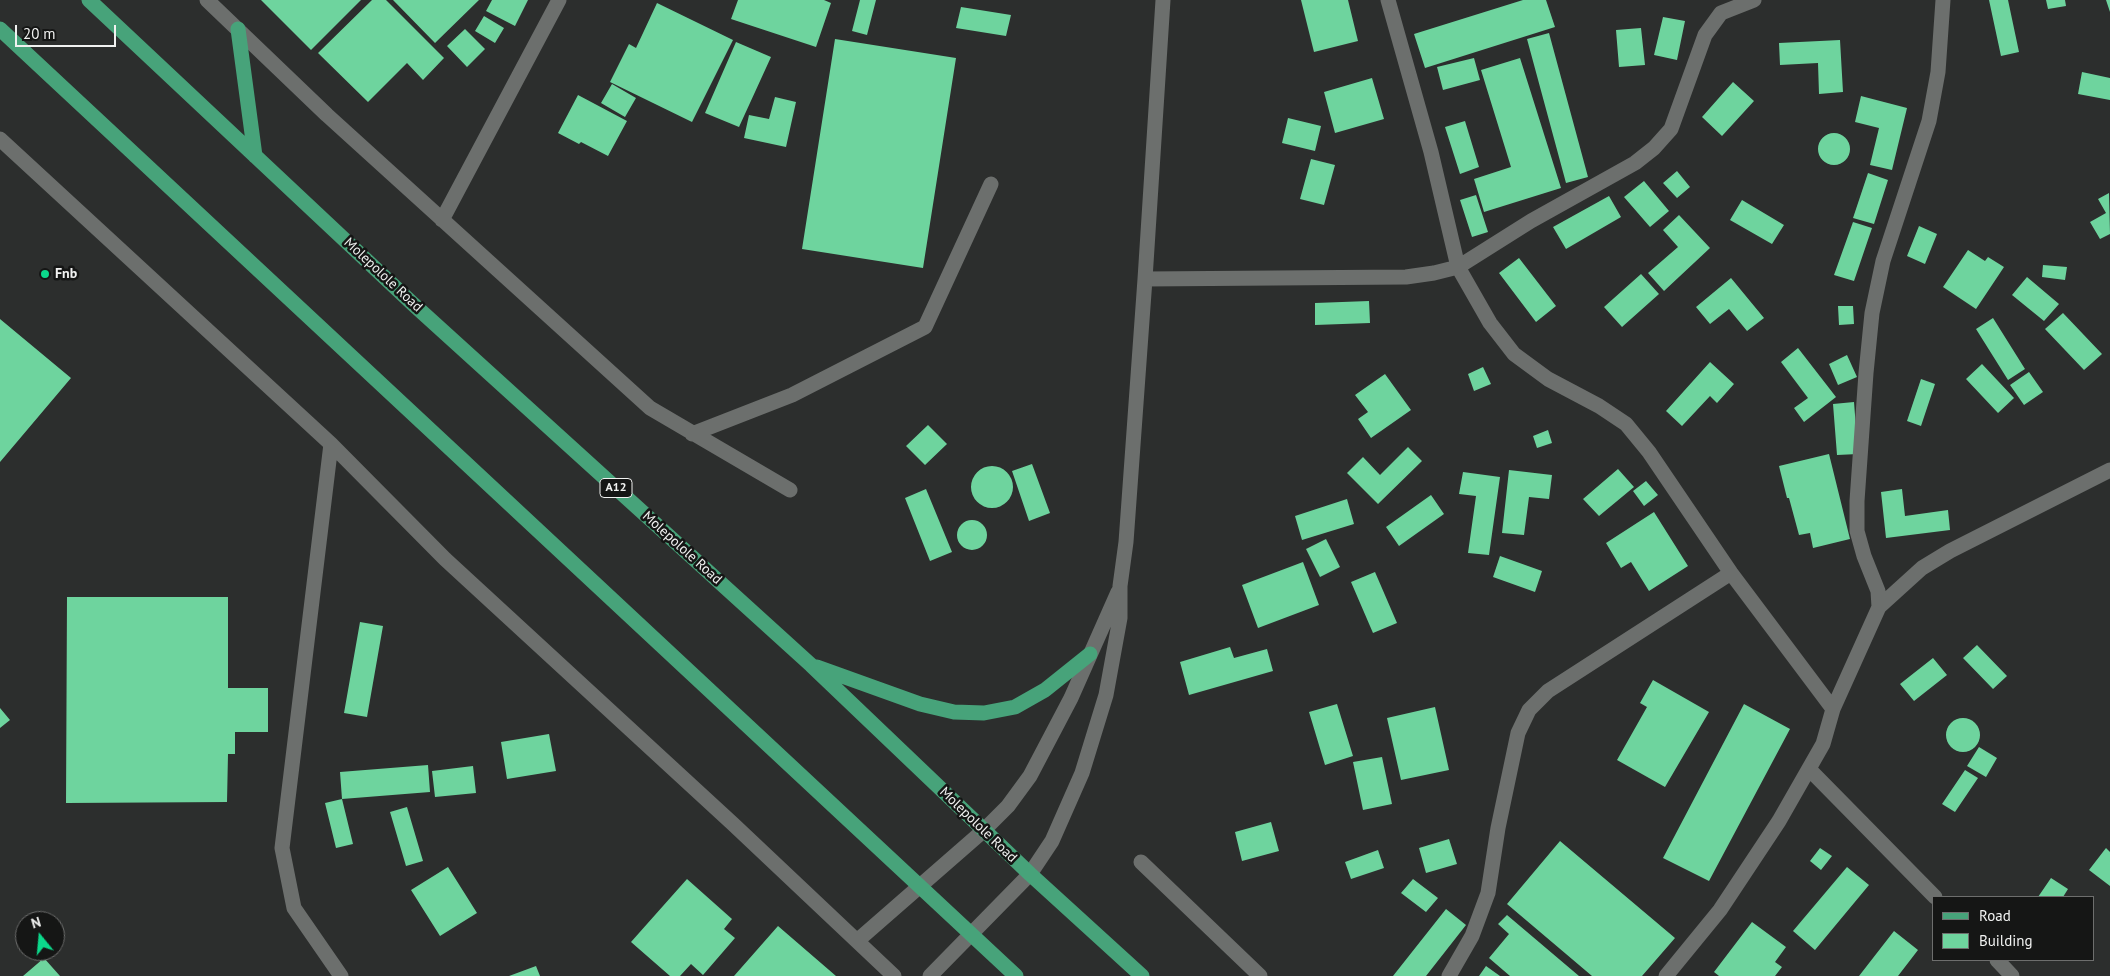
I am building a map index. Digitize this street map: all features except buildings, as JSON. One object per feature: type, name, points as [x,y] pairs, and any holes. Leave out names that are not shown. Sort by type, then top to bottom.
[{"type":"main road","name":"Molepolole Road","points":[[89,0],[413,304],[811,665],[983,831],[1142,976]]},
{"type":"main road","points":[[0,29],[1016,976]]},
{"type":"main road","points":[[238,29],[255,156]]},
{"type":"main road","points":[[811,665],[920,704],[954,712],[984,712],[1015,707],[1046,690],[1090,654]]},
{"type":"street","points":[[207,0],[326,115],[650,408],[790,490]]},
{"type":"street","points":[[442,220],[559,0]]},
{"type":"street","points":[[930,976],[1030,874],[1052,841],[1082,773],[1106,695],[1120,618],[1120,586],[1126,542],[1146,279],[1163,0]]},
{"type":"street","points":[[1388,0],[1431,152],[1458,267],[1490,323],[1514,354],[1548,379],[1598,406],[1626,424],[1649,452],[1731,573],[1833,710]]},
{"type":"street","points":[[1146,279],[1406,277],[1458,267],[1531,221],[1635,163],[1654,148],[1671,129],[1705,35],[1721,13],[1754,0]]},
{"type":"street","points":[[1879,606],[1878,591],[1864,556],[1857,531],[1857,501],[1872,313],[1883,261],[1929,121],[1938,72],[1943,0]]},
{"type":"street","points":[[0,139],[331,444],[445,559],[726,817],[894,976]]},
{"type":"street","points":[[692,434],[792,396],[925,327],[991,184]]},
{"type":"street","points":[[331,444],[282,848],[294,908],[341,976]]},
{"type":"street","points":[[1666,976],[1720,910],[1780,821],[1823,744],[1833,710],[1879,606],[1922,568],[1950,551],[2110,470]]},
{"type":"street","points":[[1449,976],[1472,936],[1488,893],[1498,828],[1518,733],[1529,710],[1548,691],[1731,573]]},
{"type":"street","points":[[857,941],[983,831],[1008,806],[1030,776],[1071,698],[1120,586]]},
{"type":"street","points":[[1809,769],[1935,896]]},
{"type":"street","points":[[1141,862],[1260,976]]},
{"type":"street","points":[[1998,961],[2012,976]]},
{"type":"place","name":"Fnb","points":[[45,274]]}]
